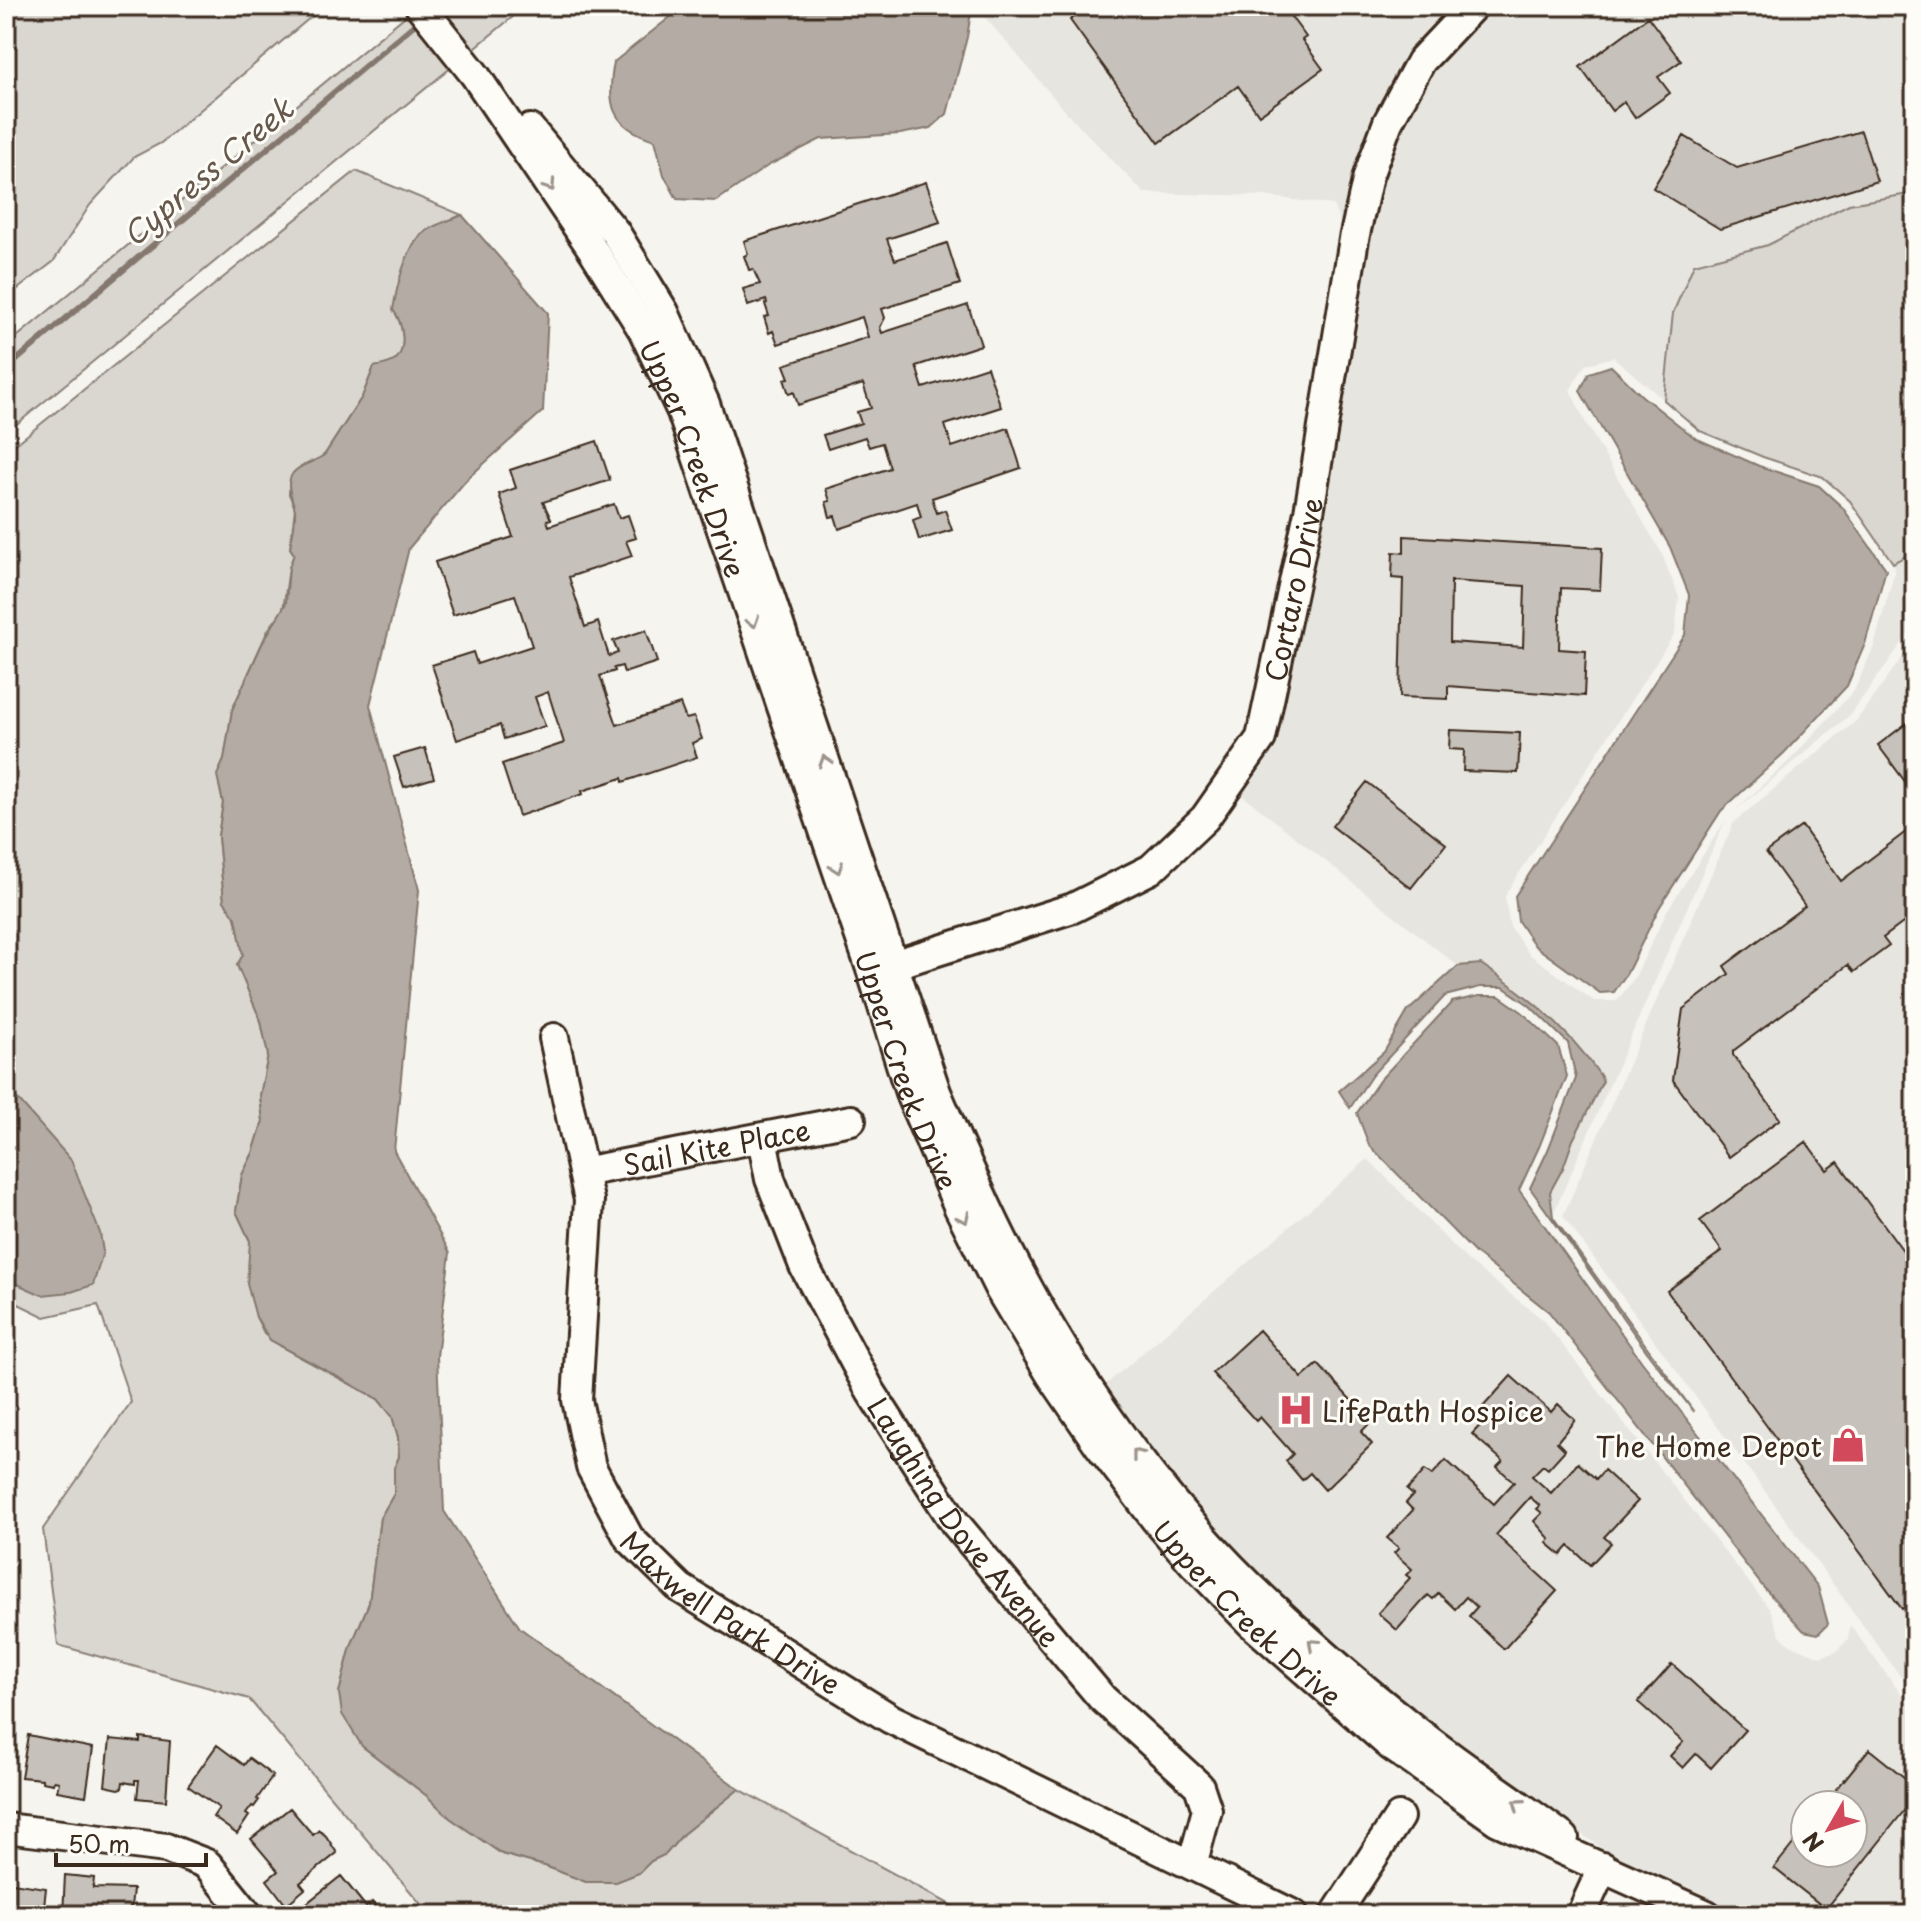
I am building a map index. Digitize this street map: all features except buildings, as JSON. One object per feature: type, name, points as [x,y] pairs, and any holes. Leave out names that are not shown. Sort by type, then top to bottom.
[{"type":"street","name":"Upper Creek Drive","points":[[420,6],[475,75],[538,137],[615,232],[664,312],[710,419],[882,969],[911,1096],[959,1208],[1000,1290],[1051,1375],[1156,1520],[1251,1623],[1390,1745],[1498,1821],[1707,1915]]},
{"type":"street","name":"Cortaro Drive","points":[[882,969],[1073,908],[1151,869],[1205,818],[1261,738],[1309,512],[1354,239],[1368,176],[1388,122],[1421,61],[1473,6]]},
{"type":"street","name":"Maxwell Park Drive","points":[[554,1038],[589,1200],[577,1400],[591,1467],[629,1538],[680,1588],[891,1719],[1294,1915]]},
{"type":"street","name":"Sail Kite Place","points":[[583,1172],[851,1120]]},
{"type":"street","name":"Laughing Dove Avenue","points":[[762,1138],[770,1179],[804,1266],[871,1392],[955,1523],[1102,1698],[1199,1786],[1207,1810],[1192,1865]]},
{"type":"street","points":[[1335,1915],[1399,1817]]},
{"type":"street","points":[[6,1828],[166,1848],[207,1864],[248,1915]]},
{"type":"street","points":[[1581,1915],[1603,1867]]},
{"type":"shaded area","points":[[6,6],[324,6],[161,143],[134,157],[90,205],[53,262],[6,298]]},
{"type":"shaded area","points":[[435,6],[526,6],[471,51]]},
{"type":"shaded area","points":[[684,6],[972,6],[947,114],[931,128],[900,134],[821,139],[769,165],[716,201],[677,199],[664,175],[655,140],[640,135],[621,121],[612,102],[614,62]]},
{"type":"shaded area","points":[[985,6],[1457,6],[1344,232],[1333,205],[1264,196],[1144,193],[1067,113],[983,15]]},
{"type":"shaded area","points":[[1490,6],[1915,6],[1915,193],[1849,204],[1768,245],[1694,264],[1673,313],[1664,400],[1613,357],[1585,365],[1570,390],[1661,552],[1679,597],[1675,633],[1507,892],[1505,898],[1510,927],[1529,954],[1594,1001],[1617,1001],[1635,977],[1667,911],[1725,821],[1554,1212],[1550,1192],[1603,1082],[1591,1062],[1554,1023],[1508,982],[1481,964],[1458,966],[1242,795],[1250,772],[1378,178],[1398,126],[1430,66],[1473,19]]},
{"type":"shaded area","points":[[410,12],[453,66],[6,433],[6,346]]},
{"type":"shaded area","points":[[356,171],[462,215],[421,234],[407,261],[394,310],[403,336],[399,356],[392,362],[374,367],[362,397],[325,454],[319,460],[309,462],[290,479],[289,494],[295,508],[290,548],[294,554],[283,610],[268,630],[232,710],[219,784],[223,803],[218,837],[224,901],[233,911],[243,947],[243,955],[237,965],[261,1021],[268,1055],[260,1096],[263,1121],[242,1175],[236,1211],[250,1241],[256,1317],[264,1333],[283,1348],[378,1399],[392,1416],[398,1437],[394,1494],[380,1518],[369,1603],[351,1646],[339,1693],[362,1746],[427,1796],[450,1818],[502,1854],[586,1882],[616,1882],[639,1873],[651,1861],[666,1854],[683,1834],[739,1789],[969,1915],[430,1915],[249,1699],[58,1645],[43,1529],[131,1402],[98,1305],[45,1317],[6,1298],[6,452]]},
{"type":"shaded area","points":[[1915,193],[1915,551],[1893,563],[1850,501],[1823,477],[1700,431],[1664,400],[1673,313],[1694,264],[1768,245],[1849,204]]},
{"type":"shaded area","points":[[462,215],[548,313],[543,411],[468,478],[409,548],[370,705],[419,890],[394,1151],[450,1253],[437,1356],[444,1511],[520,1628],[739,1789],[683,1834],[666,1854],[651,1861],[639,1873],[616,1882],[586,1882],[502,1854],[450,1818],[427,1796],[362,1746],[342,1714],[339,1693],[351,1646],[369,1603],[380,1518],[394,1494],[398,1437],[392,1416],[378,1399],[270,1340],[256,1317],[247,1284],[250,1241],[236,1211],[242,1175],[263,1121],[260,1096],[268,1055],[261,1021],[237,965],[243,955],[236,918],[224,901],[218,836],[223,803],[217,775],[224,760],[232,710],[262,644],[286,603],[289,568],[294,554],[290,548],[295,510],[290,478],[301,467],[325,454],[362,397],[374,367],[392,362],[399,356],[403,343],[399,321],[393,310],[402,271],[414,243],[429,229]]},
{"type":"shaded area","points":[[1611,366],[1642,396],[1695,438],[1759,466],[1819,486],[1842,507],[1886,569],[1865,644],[1847,686],[1784,753],[1721,811],[1659,908],[1627,973],[1614,992],[1600,993],[1535,946],[1518,921],[1515,896],[1685,635],[1689,595],[1670,547],[1580,391],[1589,373]]},
{"type":"shaded area","points":[[1915,551],[1915,625],[1850,715],[1732,813],[1791,759],[1855,689],[1874,646],[1895,570],[1893,563]]},
{"type":"shaded area","points":[[1915,640],[1915,1696],[1563,1216],[1734,822],[1856,721]]},
{"type":"shaded area","points":[[1481,964],[1514,987],[1561,1028],[1603,1081],[1550,1192],[1553,1217],[1694,1412],[1650,1356],[1530,1188],[1576,1078],[1568,1043],[1529,1005],[1503,987],[1480,987],[1445,996],[1372,1075],[1350,1108],[1339,1091],[1384,1052],[1408,1011],[1458,966]]},
{"type":"shaded area","points":[[1479,996],[1499,996],[1522,1012],[1558,1046],[1567,1076],[1519,1190],[1642,1362],[1818,1587],[1828,1624],[1818,1634],[1804,1631],[1764,1588],[1549,1312],[1475,1253],[1369,1145],[1357,1113],[1379,1081],[1452,1002]]},
{"type":"shaded area","points":[[6,1086],[71,1160],[100,1233],[103,1252],[93,1285],[71,1292],[42,1295],[6,1279]]},
{"type":"shaded area","points":[[1368,1159],[1467,1260],[1542,1319],[1770,1609],[1780,1635],[1790,1645],[1821,1657],[1836,1652],[1848,1639],[1850,1625],[1915,1713],[1915,1915],[1735,1915],[1621,1862],[1412,1713],[1277,1596],[1185,1496],[1103,1387]]},
{"type":"waterway","name":"Cypress Creek","points":[[6,369],[422,18]]},
{"type":"place","name":"LifePath Hospice","points":[[1296,1410]]},
{"type":"place","name":"The Home Depot","points":[[1848,1445]]}]
